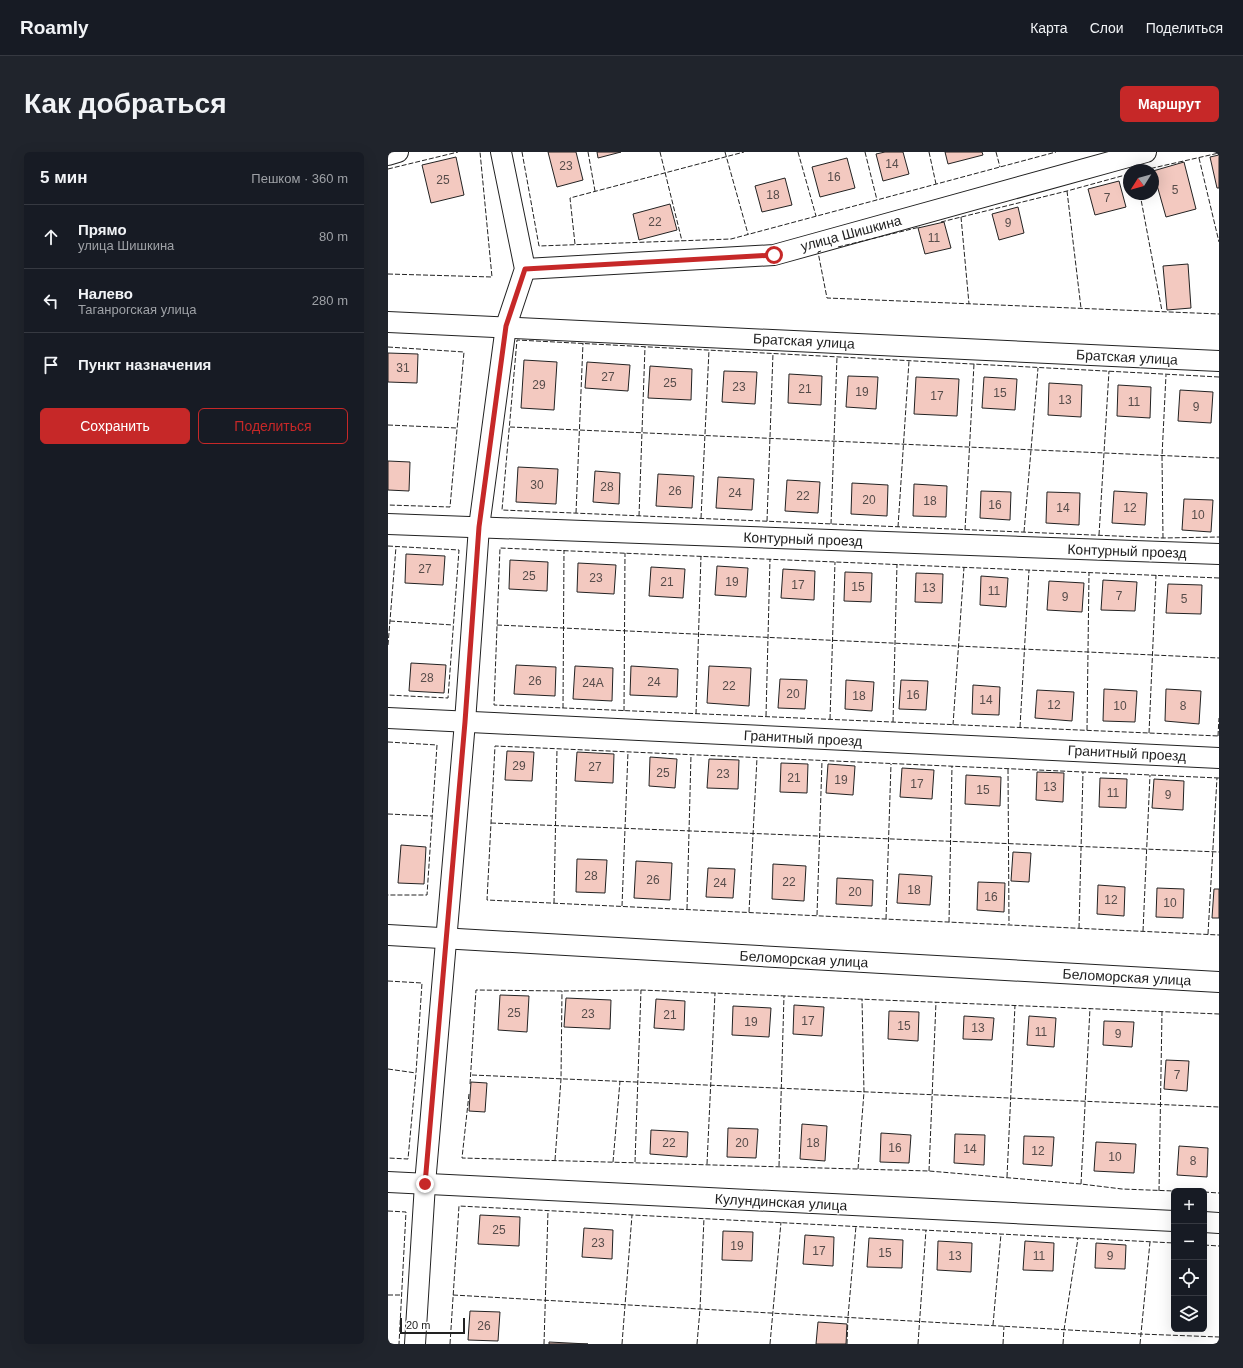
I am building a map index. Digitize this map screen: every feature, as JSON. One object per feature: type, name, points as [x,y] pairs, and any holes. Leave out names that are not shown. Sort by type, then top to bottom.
[{"type":"street","points":[[388,155],[398,152]]},
{"type":"street","points":[[415,1344],[425,1184],[465,722],[479,527],[506,326],[525,269],[501,152]]},
{"type":"street","name":"улица Шишкина","points":[[525,269],[774,255],[1146,152]]},
{"type":"street","name":"Братская улица","points":[[388,322],[506,326],[1219,361]]},
{"type":"street","name":"Контурный проезд","points":[[388,524],[1219,554]]},
{"type":"street","name":"Гранитный проезд","points":[[388,718],[1219,758]]},
{"type":"street","name":"Беломорская улица","points":[[388,935],[1219,982]]},
{"type":"street","name":"Кулундинская улица","points":[[388,1182],[1171,1221]]},
{"type":"street","points":[[1207,1222],[1219,1223]]},
{"type":"building","points":[[548,152],[576,152],[583,180],[557,187]]},
{"type":"building","points":[[597,152],[621,152],[598,158]]},
{"type":"building","points":[[885,152],[903,152],[909,174],[883,181],[876,154]]},
{"type":"building","points":[[945,152],[982,152],[983,155],[948,164]]},
{"type":"building","points":[[1219,155],[1219,188],[1217,188],[1210,157]]},
{"type":"building","points":[[456,157],[464,195],[431,203],[422,165]]},
{"type":"building","points":[[847,158],[855,188],[820,197],[812,167]]},
{"type":"building","points":[[1184,162],[1196,209],[1166,217],[1159,192],[1159,169]]},
{"type":"building","points":[[785,178],[792,205],[762,212],[755,186]]},
{"type":"building","points":[[1119,181],[1126,207],[1095,215],[1088,189]]},
{"type":"building","points":[[670,204],[677,230],[639,240],[633,214]]},
{"type":"building","points":[[1018,207],[1024,233],[999,240],[992,214]]},
{"type":"building","points":[[944,222],[951,248],[925,254],[918,228]]},
{"type":"building","points":[[1188,264],[1191,308],[1167,310],[1163,266]]},
{"type":"building","points":[[388,353],[418,354],[417,383],[388,382]]},
{"type":"building","points":[[524,360],[557,362],[554,410],[521,408]]},
{"type":"building","points":[[587,362],[630,365],[628,391],[585,388]]},
{"type":"building","points":[[650,366],[692,369],[691,400],[648,398]]},
{"type":"building","points":[[724,371],[757,372],[755,404],[722,402]]},
{"type":"building","points":[[789,374],[822,376],[821,405],[788,403]]},
{"type":"building","points":[[848,376],[878,377],[876,409],[846,407]]},
{"type":"building","points":[[916,377],[959,379],[957,416],[914,414]]},
{"type":"building","points":[[984,377],[1017,379],[1015,410],[982,408]]},
{"type":"building","points":[[1049,383],[1082,385],[1081,417],[1048,415]]},
{"type":"building","points":[[1118,385],[1151,387],[1150,418],[1117,416]]},
{"type":"building","points":[[1180,390],[1213,392],[1211,423],[1178,421]]},
{"type":"building","points":[[388,461],[410,462],[409,491],[388,490]]},
{"type":"building","points":[[518,467],[558,469],[556,504],[516,502]]},
{"type":"building","points":[[595,471],[620,473],[619,504],[593,502]]},
{"type":"building","points":[[658,474],[694,476],[692,508],[656,506]]},
{"type":"building","points":[[718,477],[754,479],[752,510],[716,508]]},
{"type":"building","points":[[787,480],[820,482],[818,513],[785,511]]},
{"type":"building","points":[[852,483],[888,485],[887,516],[851,514]]},
{"type":"building","points":[[914,484],[947,486],[946,517],[913,516]]},
{"type":"building","points":[[981,491],[1011,492],[1010,520],[980,518]]},
{"type":"building","points":[[1114,491],[1147,493],[1145,525],[1112,523]]},
{"type":"building","points":[[1047,492],[1080,493],[1079,525],[1046,523]]},
{"type":"building","points":[[1184,499],[1213,500],[1211,532],[1182,530]]},
{"type":"building","points":[[406,554],[445,556],[443,585],[405,583]]},
{"type":"building","points":[[510,560],[548,562],[547,591],[509,589]]},
{"type":"building","points":[[578,563],[616,565],[614,594],[577,592]]},
{"type":"building","points":[[717,566],[748,568],[746,597],[715,595]]},
{"type":"building","points":[[651,567],[685,569],[683,598],[649,596]]},
{"type":"building","points":[[783,569],[815,571],[814,600],[781,598]]},
{"type":"building","points":[[845,572],[872,573],[871,602],[844,601]]},
{"type":"building","points":[[916,573],[943,574],[942,603],[915,602]]},
{"type":"building","points":[[981,576],[1008,578],[1006,607],[980,605]]},
{"type":"building","points":[[1103,580],[1137,582],[1135,611],[1101,610]]},
{"type":"building","points":[[1049,581],[1084,583],[1082,612],[1047,610]]},
{"type":"building","points":[[1168,584],[1202,585],[1201,614],[1166,613]]},
{"type":"building","points":[[411,663],[446,665],[444,693],[409,691]]},
{"type":"building","points":[[516,665],[556,667],[555,696],[514,694]]},
{"type":"building","points":[[575,666],[613,668],[612,701],[573,699]]},
{"type":"building","points":[[631,666],[678,669],[677,697],[630,695]]},
{"type":"building","points":[[709,666],[751,668],[749,706],[707,703]]},
{"type":"building","points":[[780,679],[807,680],[805,709],[778,708]]},
{"type":"building","points":[[846,680],[874,682],[872,711],[845,709]]},
{"type":"building","points":[[901,680],[928,681],[926,710],[899,709]]},
{"type":"building","points":[[973,685],[1000,687],[999,715],[972,714]]},
{"type":"building","points":[[1104,689],[1137,691],[1135,722],[1103,721]]},
{"type":"building","points":[[1166,689],[1201,691],[1199,724],[1165,721]]},
{"type":"building","points":[[1037,690],[1074,692],[1072,721],[1035,718]]},
{"type":"building","points":[[507,751],[534,752],[532,781],[505,780]]},
{"type":"building","points":[[577,752],[614,754],[613,783],[575,781]]},
{"type":"building","points":[[650,757],[677,759],[675,788],[649,786]]},
{"type":"building","points":[[709,759],[739,760],[738,789],[707,788]]},
{"type":"building","points":[[781,763],[808,764],[807,793],[780,792]]},
{"type":"building","points":[[828,764],[855,766],[853,795],[826,793]]},
{"type":"building","points":[[902,768],[934,770],[932,799],[900,797]]},
{"type":"building","points":[[1037,772],[1064,773],[1063,802],[1036,800]]},
{"type":"building","points":[[966,775],[1001,777],[1000,806],[965,804]]},
{"type":"building","points":[[1100,778],[1127,779],[1126,808],[1099,807]]},
{"type":"building","points":[[1154,779],[1184,781],[1183,810],[1152,808]]},
{"type":"building","points":[[401,845],[426,847],[424,884],[398,883]]},
{"type":"building","points":[[1013,852],[1031,853],[1029,882],[1011,881]]},
{"type":"building","points":[[577,859],[607,860],[605,893],[576,892]]},
{"type":"building","points":[[636,861],[672,863],[670,900],[634,898]]},
{"type":"building","points":[[773,864],[806,866],[804,901],[772,899]]},
{"type":"building","points":[[708,868],[735,869],[733,898],[706,897]]},
{"type":"building","points":[[899,874],[932,876],[930,905],[897,903]]},
{"type":"building","points":[[837,878],[873,880],[872,906],[836,904]]},
{"type":"building","points":[[978,882],[1005,883],[1004,912],[977,910]]},
{"type":"building","points":[[1098,885],[1125,887],[1124,916],[1097,914]]},
{"type":"building","points":[[1157,888],[1184,889],[1183,918],[1156,917]]},
{"type":"building","points":[[1214,889],[1219,889],[1219,918],[1212,918]]},
{"type":"building","points":[[500,995],[529,996],[527,1032],[498,1030]]},
{"type":"building","points":[[566,998],[611,1000],[610,1029],[564,1027]]},
{"type":"building","points":[[656,999],[685,1001],[684,1030],[654,1028]]},
{"type":"building","points":[[794,1005],[824,1007],[822,1036],[793,1034]]},
{"type":"building","points":[[733,1006],[771,1008],[769,1037],[732,1035]]},
{"type":"building","points":[[889,1011],[919,1012],[918,1041],[888,1039]]},
{"type":"building","points":[[964,1016],[994,1018],[992,1040],[963,1039]]},
{"type":"building","points":[[1029,1016],[1056,1018],[1054,1047],[1027,1045]]},
{"type":"building","points":[[1104,1021],[1134,1022],[1132,1047],[1103,1045]]},
{"type":"building","points":[[1166,1060],[1189,1061],[1187,1091],[1164,1089]]},
{"type":"building","points":[[471,1082],[487,1083],[485,1112],[469,1111]]},
{"type":"building","points":[[802,1124],[827,1126],[825,1161],[800,1159]]},
{"type":"building","points":[[728,1128],[758,1129],[756,1158],[727,1157]]},
{"type":"building","points":[[651,1130],[688,1132],[687,1157],[650,1154]]},
{"type":"building","points":[[881,1133],[911,1135],[909,1163],[880,1162]]},
{"type":"building","points":[[955,1134],[985,1135],[984,1165],[954,1163]]},
{"type":"building","points":[[1024,1136],[1054,1137],[1052,1166],[1023,1164]]},
{"type":"building","points":[[1096,1142],[1136,1144],[1134,1173],[1094,1171]]},
{"type":"building","points":[[1179,1146],[1208,1148],[1207,1177],[1177,1175]]},
{"type":"building","points":[[480,1215],[520,1217],[519,1246],[478,1244]]},
{"type":"building","points":[[584,1228],[613,1230],[612,1259],[582,1257]]},
{"type":"building","points":[[723,1231],[753,1232],[752,1261],[722,1260]]},
{"type":"building","points":[[805,1235],[834,1237],[833,1266],[803,1264]]},
{"type":"building","points":[[869,1238],[903,1240],[902,1268],[867,1267]]},
{"type":"building","points":[[938,1241],[972,1243],[971,1272],[937,1270]]},
{"type":"building","points":[[1025,1241],[1054,1243],[1053,1271],[1023,1270]]},
{"type":"building","points":[[1096,1243],[1126,1245],[1125,1269],[1095,1268]]},
{"type":"building","points":[[470,1311],[500,1312],[498,1341],[468,1340]]},
{"type":"building","points":[[818,1322],[847,1324],[846,1344],[816,1344]]},
{"type":"building","points":[[549,1342],[588,1344],[549,1344]]},
{"type":"fence","points":[[388,169],[458,152]]},
{"type":"fence","points":[[388,274],[492,277],[480,152]]},
{"type":"fence","points":[[522,152],[539,246],[731,239],[1056,152]]},
{"type":"fence","points":[[588,152],[595,191]]},
{"type":"fence","points":[[660,152],[682,241]]},
{"type":"fence","points":[[725,152],[748,234]]},
{"type":"fence","points":[[575,244],[570,198],[744,152]]},
{"type":"fence","points":[[798,152],[816,216]]},
{"type":"fence","points":[[865,152],[877,200]]},
{"type":"fence","points":[[929,152],[936,184]]},
{"type":"fence","points":[[996,152],[1000,167]]},
{"type":"fence","points":[[1159,167],[1219,153]]},
{"type":"fence","points":[[1199,158],[1219,242]]},
{"type":"fence","points":[[941,222],[1123,176]]},
{"type":"fence","points":[[1067,191],[1081,308]]},
{"type":"fence","points":[[1141,200],[1162,311]]},
{"type":"fence","points":[[961,217],[969,304]]},
{"type":"fence","points":[[838,247],[920,227]]},
{"type":"fence","points":[[821,251],[818,252],[827,298],[1219,314]]},
{"type":"fence","points":[[1219,377],[517,340],[502,510],[1163,538],[1219,537]]},
{"type":"fence","points":[[576,513],[583,343]]},
{"type":"fence","points":[[388,347],[464,352],[450,507],[388,505]]},
{"type":"fence","points":[[639,516],[645,347]]},
{"type":"fence","points":[[701,518],[709,350]]},
{"type":"fence","points":[[767,521],[773,353]]},
{"type":"fence","points":[[831,524],[837,357]]},
{"type":"fence","points":[[898,527],[909,361]]},
{"type":"fence","points":[[965,530],[974,364]]},
{"type":"fence","points":[[1024,532],[1038,368]]},
{"type":"fence","points":[[1099,535],[1109,371]]},
{"type":"fence","points":[[1163,538],[1162,456],[1166,375]]},
{"type":"fence","points":[[388,425],[457,428]]},
{"type":"fence","points":[[510,427],[1219,458]]},
{"type":"fence","points":[[388,546],[459,550],[448,698],[388,695]]},
{"type":"fence","points":[[388,645],[396,547]]},
{"type":"fence","points":[[1219,578],[500,548],[494,705],[1219,736]]},
{"type":"fence","points":[[563,708],[564,550]]},
{"type":"fence","points":[[624,711],[625,553]]},
{"type":"fence","points":[[696,714],[701,556]]},
{"type":"fence","points":[[766,716],[770,559]]},
{"type":"fence","points":[[830,719],[835,562]]},
{"type":"fence","points":[[893,722],[897,564]]},
{"type":"fence","points":[[953,725],[964,567]]},
{"type":"fence","points":[[1020,727],[1029,570]]},
{"type":"fence","points":[[1087,730],[1089,573]]},
{"type":"fence","points":[[1149,733],[1156,575]]},
{"type":"fence","points":[[390,621],[453,625]]},
{"type":"fence","points":[[497,625],[1219,658]]},
{"type":"fence","points":[[1218,736],[1219,718]]},
{"type":"fence","points":[[388,742],[437,745],[427,895],[388,895]]},
{"type":"fence","points":[[1219,778],[495,746],[487,900],[1219,935]]},
{"type":"fence","points":[[554,903],[557,749]]},
{"type":"fence","points":[[622,906],[628,752]]},
{"type":"fence","points":[[687,909],[691,755]]},
{"type":"fence","points":[[749,912],[757,758]]},
{"type":"fence","points":[[817,915],[822,761]]},
{"type":"fence","points":[[886,919],[891,764]]},
{"type":"fence","points":[[949,922],[952,766]]},
{"type":"fence","points":[[1008,769],[1009,924]]},
{"type":"fence","points":[[1079,928],[1083,772]]},
{"type":"fence","points":[[1143,931],[1150,775]]},
{"type":"fence","points":[[1208,934],[1217,778]]},
{"type":"fence","points":[[388,814],[432,816]]},
{"type":"fence","points":[[491,823],[1219,852]]},
{"type":"fence","points":[[388,981],[422,983],[408,1159],[388,1158]]},
{"type":"fence","points":[[470,1084],[476,990],[641,990],[1219,1014]]},
{"type":"fence","points":[[635,1162],[641,990]]},
{"type":"fence","points":[[555,1160],[561,1079],[562,991]]},
{"type":"fence","points":[[707,1164],[715,993]]},
{"type":"fence","points":[[779,1166],[784,996]]},
{"type":"fence","points":[[858,1169],[864,1092],[862,999]]},
{"type":"fence","points":[[929,1171],[936,1002]]},
{"type":"fence","points":[[1007,1177],[1015,1005]]},
{"type":"fence","points":[[1081,1184],[1090,1008]]},
{"type":"fence","points":[[1159,1191],[1162,1012]]},
{"type":"fence","points":[[388,1069],[416,1073]]},
{"type":"fence","points":[[472,1075],[1219,1107]]},
{"type":"fence","points":[[613,1162],[620,1081]]},
{"type":"fence","points":[[469,1094],[462,1158],[929,1171],[1122,1189],[1171,1191]]},
{"type":"fence","points":[[1207,1192],[1219,1193]]},
{"type":"fence","points":[[450,1344],[459,1206],[1171,1243]]},
{"type":"fence","points":[[388,1211],[406,1212],[399,1344]]},
{"type":"fence","points":[[544,1344],[548,1211]]},
{"type":"fence","points":[[622,1344],[632,1215]]},
{"type":"fence","points":[[697,1344],[704,1218]]},
{"type":"fence","points":[[770,1344],[781,1222]]},
{"type":"fence","points":[[847,1344],[856,1226]]},
{"type":"fence","points":[[918,1344],[926,1230]]},
{"type":"fence","points":[[993,1325],[1001,1234]]},
{"type":"fence","points":[[1063,1344],[1078,1238]]},
{"type":"fence","points":[[1140,1344],[1150,1242]]},
{"type":"fence","points":[[1207,1245],[1219,1246]]},
{"type":"fence","points":[[388,1295],[401,1295]]},
{"type":"fence","points":[[453,1295],[1140,1334],[1219,1337]]},
{"type":"fence","points":[[1003,1344],[1004,1326]]},
{"type":"route","points":[[425,1184],[465,722],[479,527],[506,326],[525,269],[774,255]]}]
